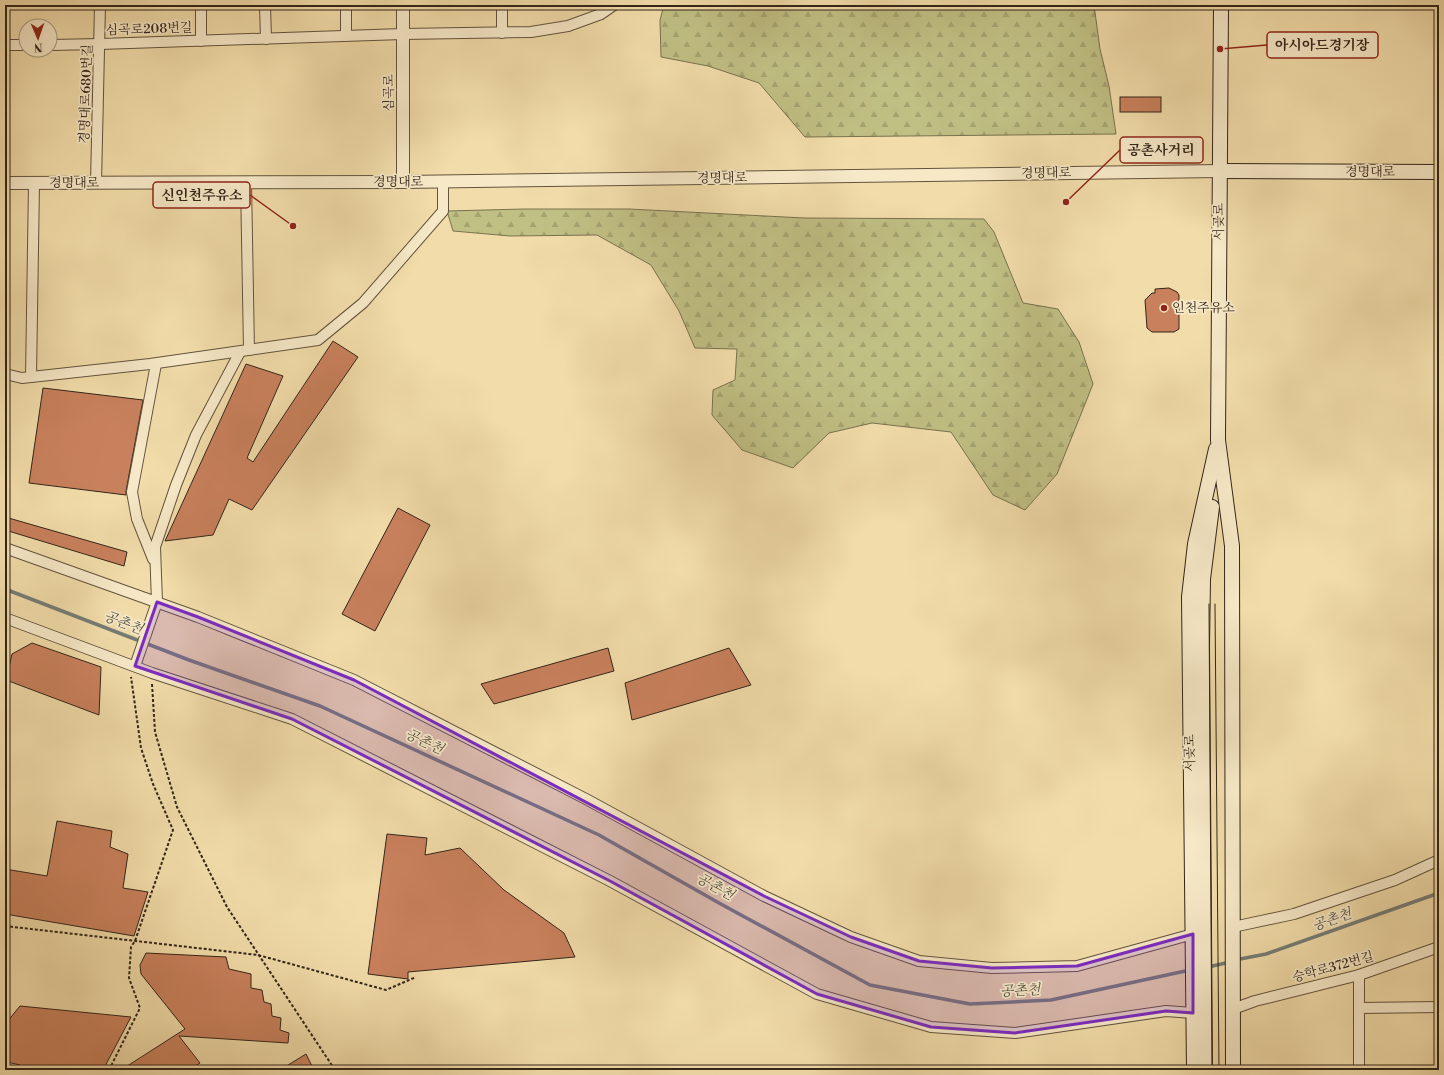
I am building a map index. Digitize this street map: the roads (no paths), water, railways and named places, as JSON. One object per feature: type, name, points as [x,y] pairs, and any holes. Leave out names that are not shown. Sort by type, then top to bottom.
[{"type":"main road","name":"서곶로","points":[[1221,5],[1218,440],[1232,546],[1233,1070]]},
{"type":"main road","name":"경명대로","points":[[1220,171],[1439,172]]},
{"type":"main road","name":"서곶로","points":[[1205,1070],[1196,936],[1189,597],[1195,544],[1218,440]]},
{"type":"main road","name":"서곶로","points":[[1196,936],[1203,579],[1220,457]]},
{"type":"main road","name":"서곶로","points":[[1194,1070],[1193,1013],[1199,998]]},
{"type":"street","name":"경명대로680번길","points":[[96,183],[100,5]]},
{"type":"street","name":"심곡로208번길","points":[[201,5],[201,41]]},
{"type":"street","points":[[266,5],[266,39]]},
{"type":"street","points":[[346,5],[346,36]]},
{"type":"street","name":"심곡로","points":[[403,5],[403,182]]},
{"type":"street","points":[[502,5],[502,33]]},
{"type":"street","name":"심곡로208번길","points":[[58,45],[403,34],[531,32],[568,26],[601,14],[614,5]]},
{"type":"street","points":[[5,45],[18,45]]},
{"type":"street","name":"경명대로","points":[[5,183],[403,182],[1220,171]]},
{"type":"street","points":[[5,374],[22,378],[156,364],[318,340],[363,303],[443,211],[443,181]]},
{"type":"street","points":[[136,662],[156,606],[156,567],[154,547],[196,435],[244,351],[246,182]]},
{"type":"street","points":[[31,377],[34,183]]},
{"type":"street","points":[[156,364],[132,492],[137,519],[156,567]]},
{"type":"street","points":[[5,548],[156,606],[198,617],[354,680],[579,796],[764,896],[851,937],[919,961],[992,968],[1077,966],[1196,936]]},
{"type":"street","points":[[5,618],[136,662],[152,673],[292,719],[610,881],[817,994],[931,1027],[1015,1034],[1166,1011],[1193,1013]]},
{"type":"street","points":[[1233,929],[1294,914],[1395,880],[1439,860]]},
{"type":"street","name":"승학로372번길","points":[[1233,1002],[1255,1001],[1358,975],[1439,947]]},
{"type":"street","points":[[1358,975],[1359,1070]]},
{"type":"street","points":[[1359,1008],[1439,1007]]},
{"type":"waterway","name":"공촌천","points":[[5,589],[189,660],[320,706],[599,835],[719,903],[870,985],[970,1004],[1051,1000],[1190,970]]},
{"type":"waterway","name":"공촌천","points":[[1235,960],[1266,954],[1439,893]]},
{"type":"waterway","name":"공촌천","points":[[1208,967],[1230,962]]},
{"type":"tram line","points":[[1209,604],[1212,1070]]},
{"type":"tram line","points":[[1215,604],[1219,1070]]},
{"type":"place","name":"아시아드경기장","points":[[1220,49]]},
{"type":"place","name":"공촌사거리","points":[[1066,202]]},
{"type":"place","name":"신인천주유소","points":[[293,226]]},
{"type":"place","name":"인천주유소","points":[[1164,308]]}]
